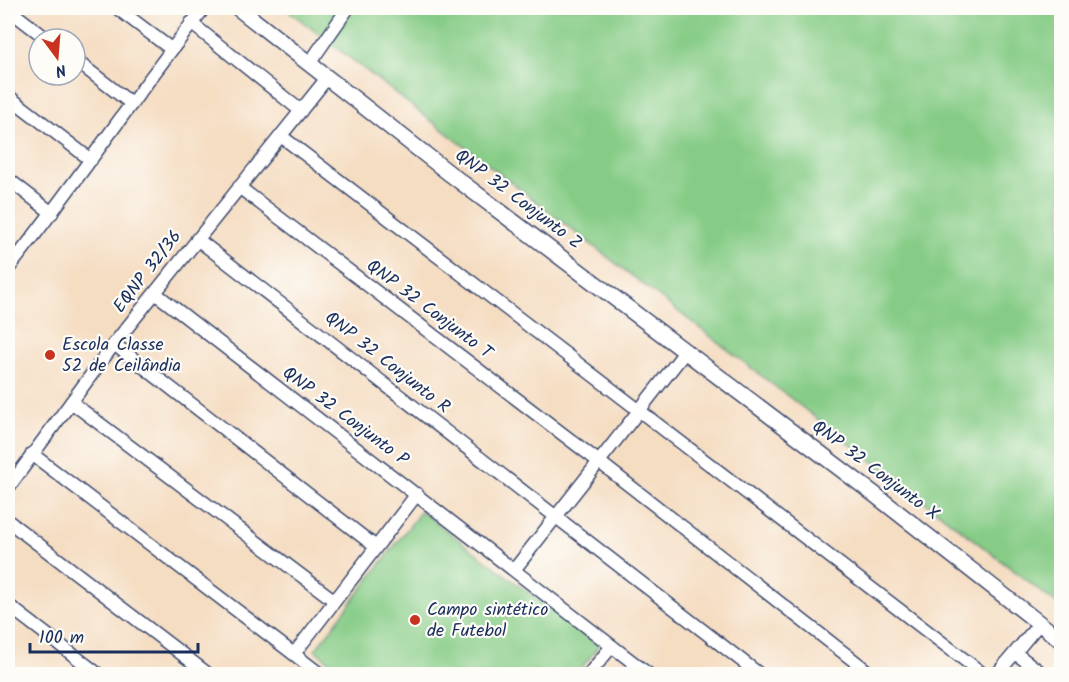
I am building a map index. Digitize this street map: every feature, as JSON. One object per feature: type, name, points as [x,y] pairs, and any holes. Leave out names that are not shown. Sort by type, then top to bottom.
[{"type":"street","points":[[117,8],[171,49]]},
{"type":"street","points":[[8,267],[52,213],[171,49],[204,8]]},
{"type":"street","name":"QNP 32 Conjunto Z","points":[[238,8],[685,352]]},
{"type":"street","points":[[309,64],[348,8]]},
{"type":"street","points":[[8,9],[31,27]]},
{"type":"street","points":[[191,23],[301,111]]},
{"type":"street","points":[[87,69],[132,104]]},
{"type":"street","name":"EQNP 32/36","points":[[8,488],[114,344],[327,78]]},
{"type":"street","points":[[8,96],[91,160]]},
{"type":"street","points":[[281,136],[983,675]]},
{"type":"street","points":[[8,179],[52,213]]},
{"type":"street","name":"QNP 32 Conjunto T","points":[[239,188],[598,461],[871,675]]},
{"type":"street","name":"QNP 32 Conjunto R","points":[[197,240],[759,675]]},
{"type":"street","name":"QNP 32 Conjunto P","points":[[155,293],[648,675]]},
{"type":"street","points":[[114,344],[376,547]]},
{"type":"street","points":[[514,570],[685,352]]},
{"type":"street","name":"QNP 32 Conjunto X","points":[[685,352],[874,494],[1062,641]]},
{"type":"street","points":[[71,402],[335,601]]},
{"type":"street","points":[[32,454],[320,675]]},
{"type":"street","points":[[294,654],[417,494]]},
{"type":"street","points":[[8,521],[208,675]]},
{"type":"street","points":[[8,604],[98,675]]},
{"type":"street","points":[[998,675],[1039,624]]},
{"type":"street","points":[[590,675],[612,646]]},
{"type":"street","points":[[1015,653],[1043,675]]},
{"type":"green space","points":[[285,8],[1061,8],[1061,607]]},
{"type":"green space","points":[[421,511],[599,646],[577,674],[345,674],[315,650]]},
{"type":"place","name":"Escola Classe 52 de Ceilândia","points":[[50,355]]},
{"type":"place","name":"Campo sintético de Futebol","points":[[415,620]]}]
